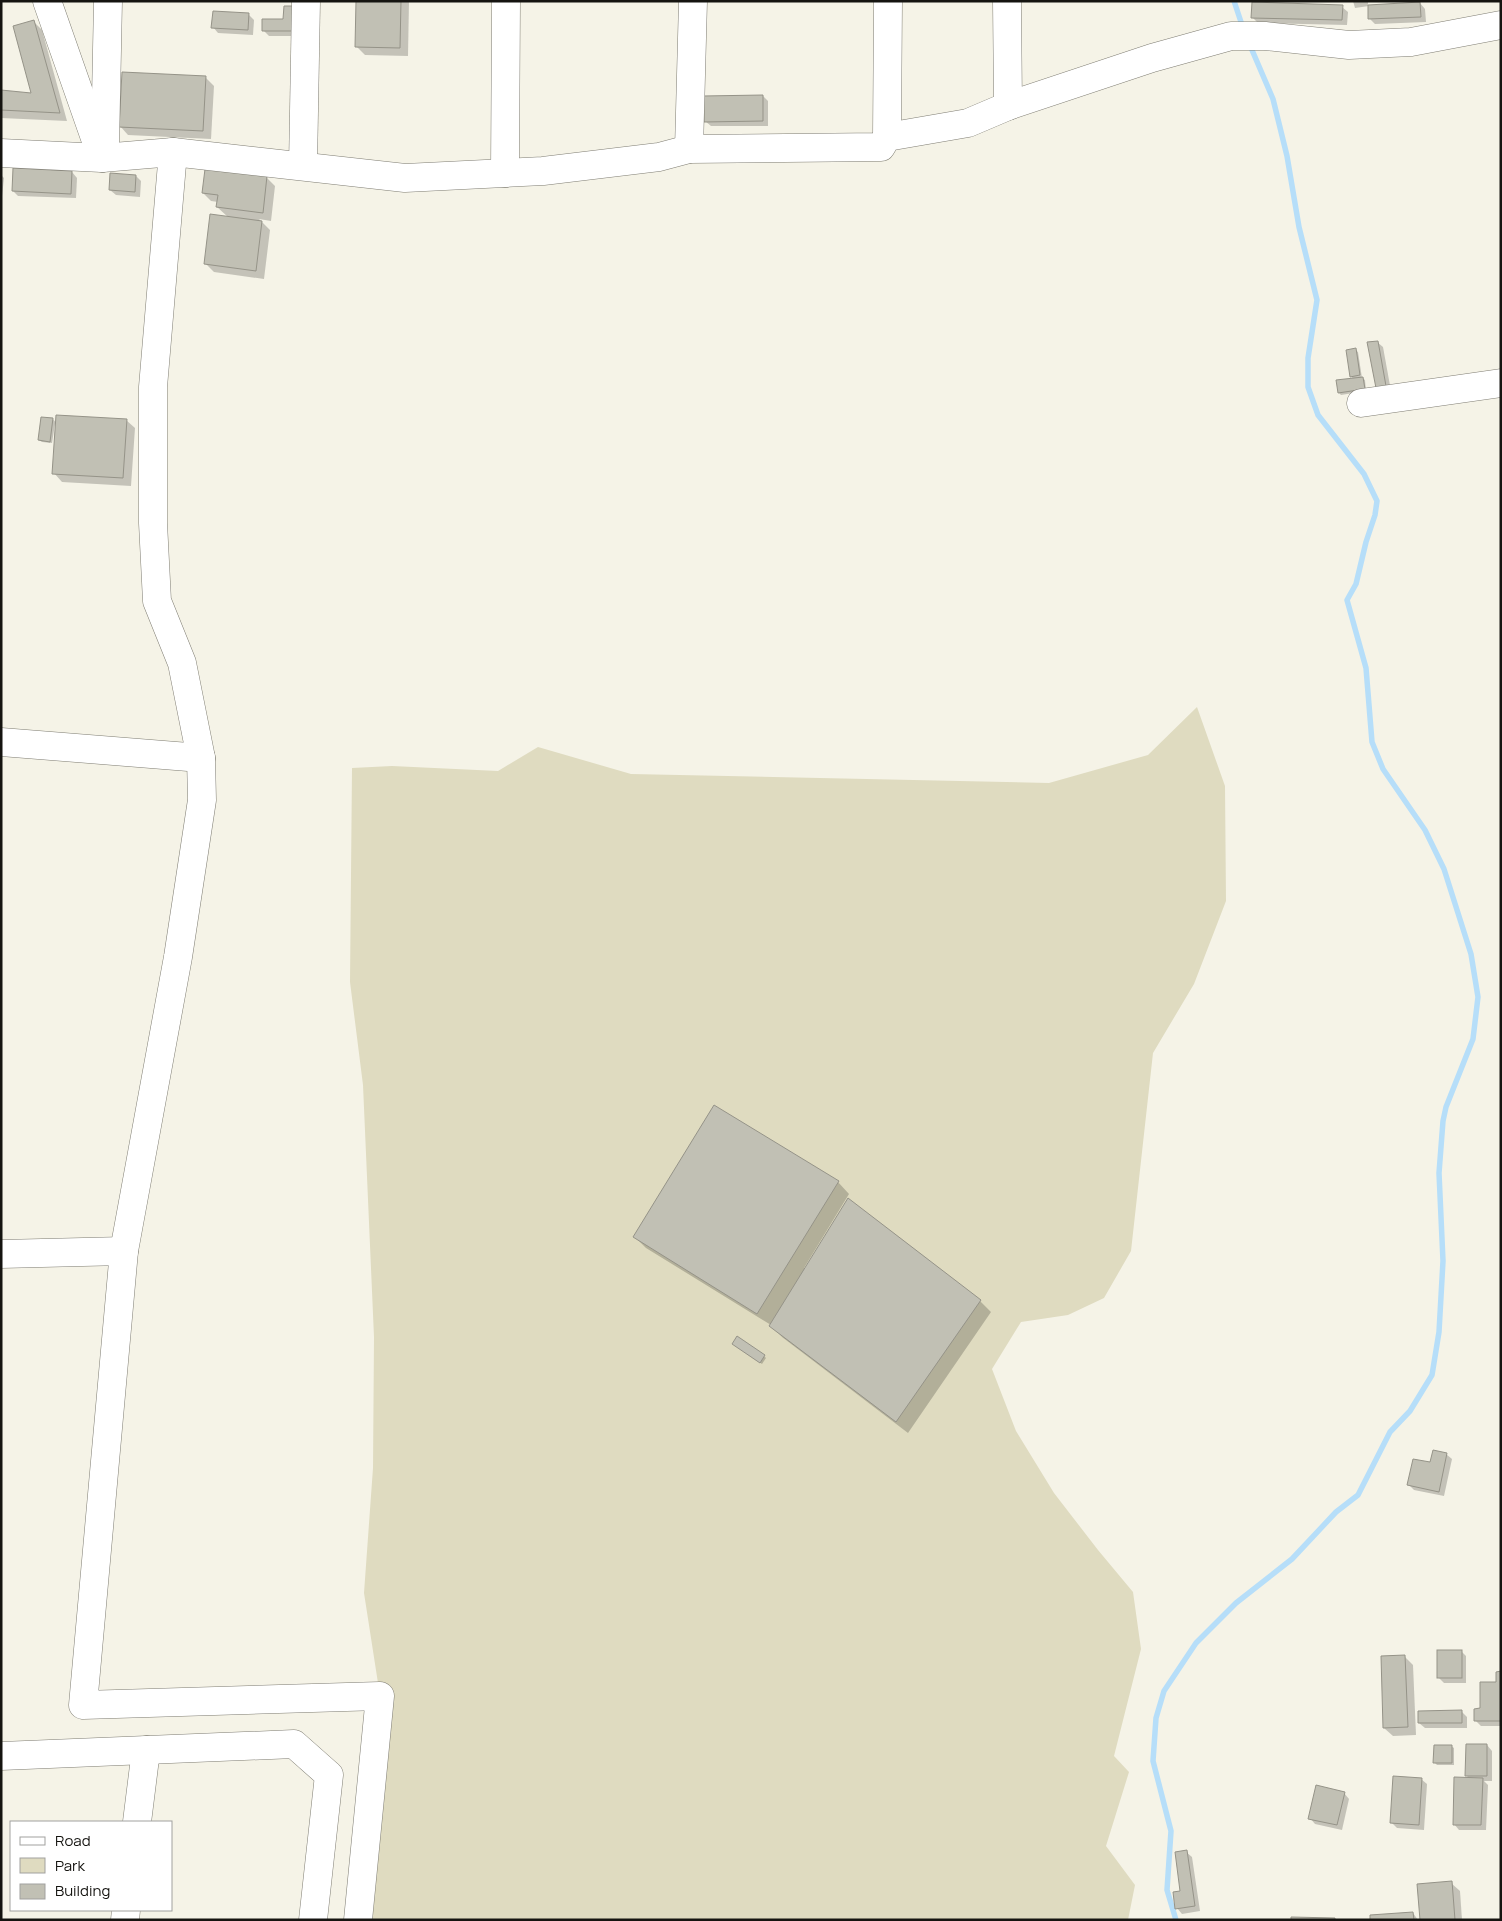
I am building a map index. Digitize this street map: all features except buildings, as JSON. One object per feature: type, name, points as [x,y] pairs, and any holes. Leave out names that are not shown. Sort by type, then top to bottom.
[{"type":"street","points":[[47,1],[103,158]]},
{"type":"street","points":[[103,158],[108,1]]},
{"type":"street","points":[[303,166],[306,1]]},
{"type":"street","points":[[505,173],[506,1]]},
{"type":"street","points":[[689,149],[694,1]]},
{"type":"street","points":[[1,153],[103,158],[174,152],[406,178],[543,171],[658,157],[689,149],[881,147],[887,137],[888,1]]},
{"type":"street","points":[[1007,1],[1008,106]]},
{"type":"street","points":[[887,137],[968,122],[1008,106],[1152,58],[1231,36],[1264,36],[1349,45],[1411,42],[1501,25]]},
{"type":"street","points":[[174,152],[153,387],[156,601],[182,663],[201,758],[202,800],[178,957],[124,1251],[83,1705],[380,1696],[358,1920]]},
{"type":"street","points":[[1361,403],[1501,383]]},
{"type":"street","points":[[1,742],[201,758]]},
{"type":"street","points":[[1,1254],[124,1251]]},
{"type":"street","points":[[1,1756],[294,1744],[329,1775],[314,1920]]},
{"type":"street","points":[[137,1821],[146,1750]]},
{"type":"green space","points":[[1197,707],[1225,786],[1226,901],[1194,984],[1153,1053],[1131,1251],[1104,1298],[1068,1315],[1021,1322],[992,1369],[1016,1431],[1054,1493],[1133,1592],[1141,1649],[1114,1756],[1129,1772],[1106,1846],[1135,1885],[1128,1920],[358,1920],[380,1696],[364,1593],[373,1468],[374,1337],[363,1085],[350,982],[352,768],[392,766],[498,771],[538,747],[631,774],[1049,783],[1148,755]]},
{"type":"waterway","points":[[1234,1],[1243,28]]},
{"type":"waterway","points":[[1176,1920],[1167,1890],[1171,1831],[1153,1761],[1156,1718],[1164,1691],[1196,1643],[1236,1603],[1292,1559],[1336,1512],[1358,1495],[1390,1432],[1410,1411],[1432,1375],[1439,1332],[1443,1261],[1439,1173],[1443,1121],[1446,1107],[1473,1039],[1478,997],[1471,954],[1444,869],[1425,830],[1383,769],[1372,742],[1366,668],[1347,600],[1356,584],[1377,501],[1364,474],[1318,415],[1308,387],[1308,358],[1317,300],[1299,227],[1287,156],[1273,99],[1249,43]]}]
